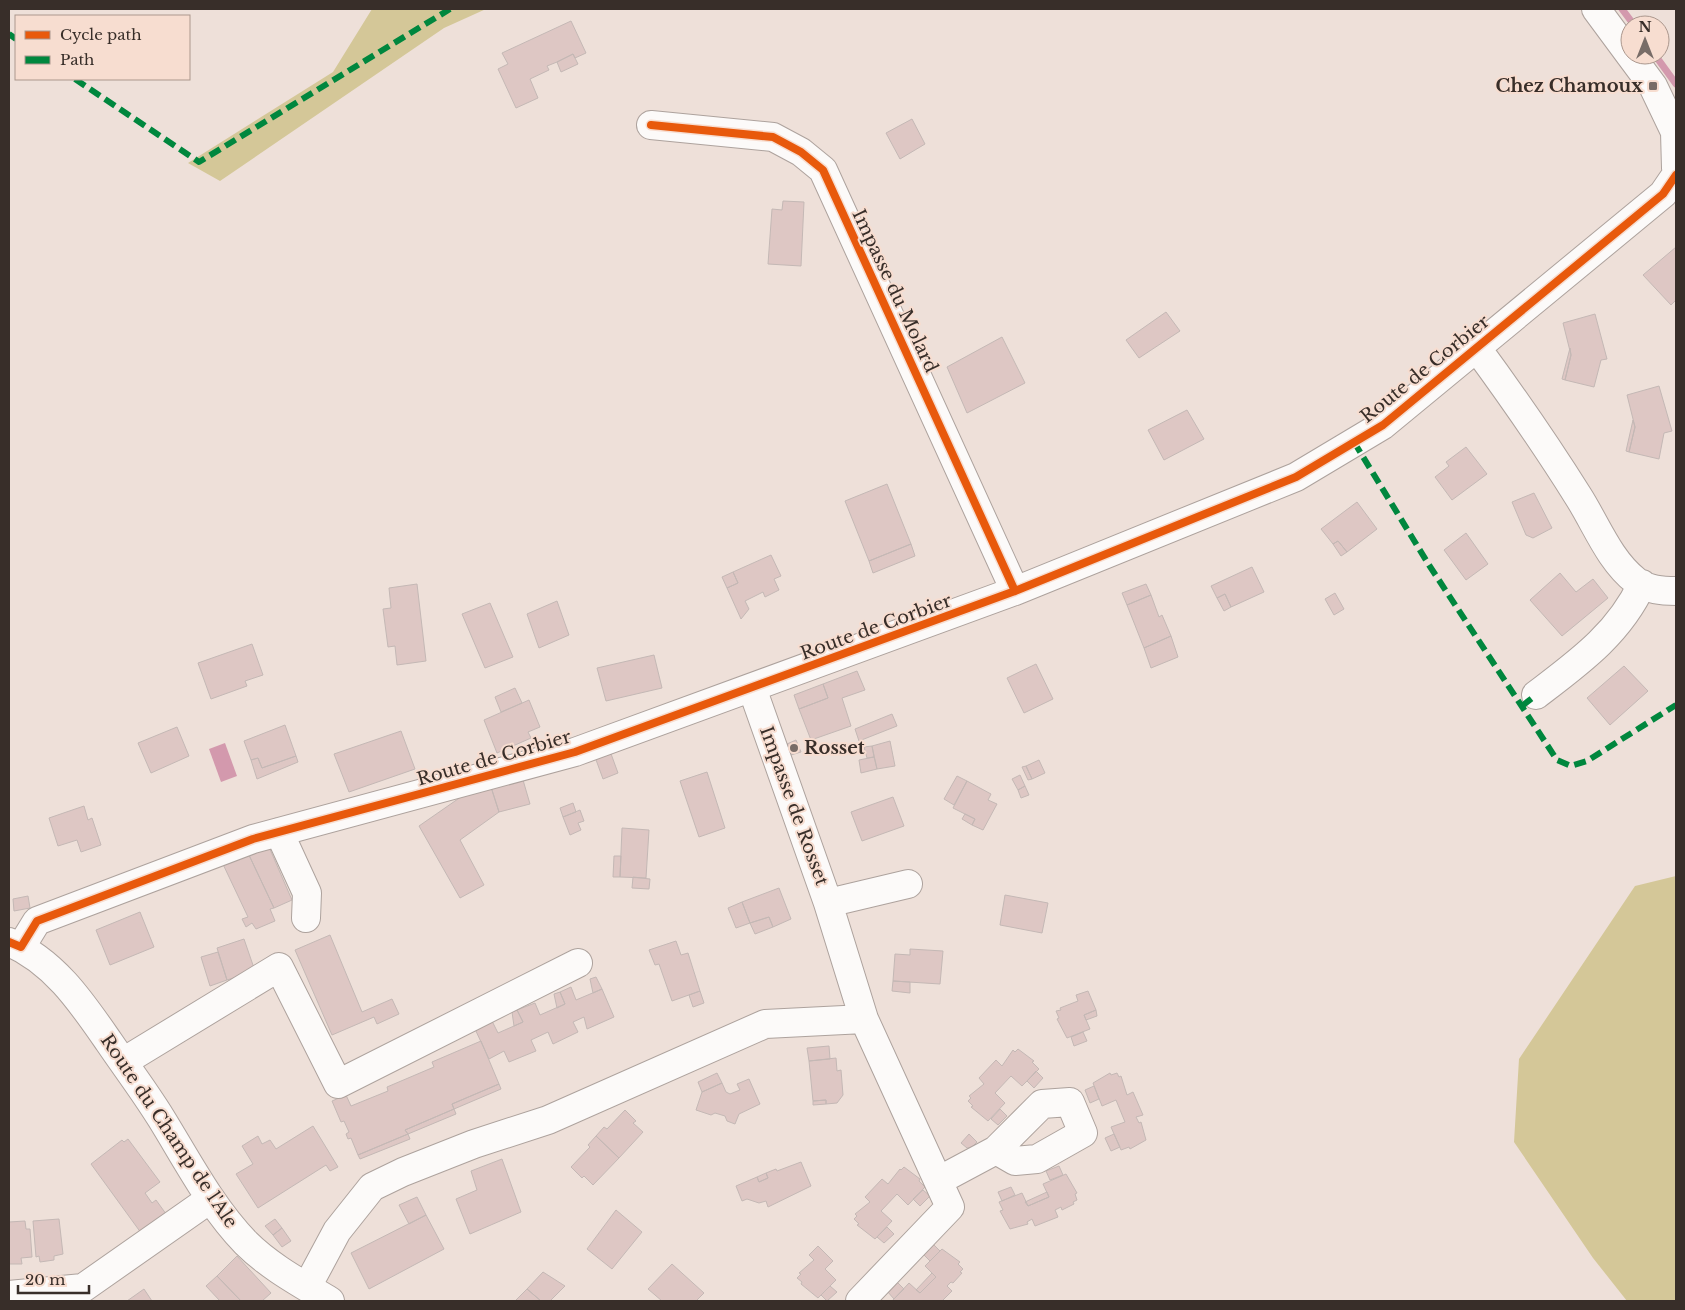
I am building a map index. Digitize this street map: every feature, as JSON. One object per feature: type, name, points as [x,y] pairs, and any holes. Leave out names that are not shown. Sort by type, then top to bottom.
[{"type":"street","points":[[1596,9],[1620,41]]},
{"type":"street","points":[[1637,65],[1653,86],[1675,132],[1676,168]]},
{"type":"street","name":"Impasse du Molard","points":[[651,125],[773,137],[801,152],[823,170],[1015,591]]},
{"type":"street","name":"Route de Corbier","points":[[15,944],[37,921],[253,839],[575,752],[1015,591],[1296,477],[1383,425],[1663,194],[1676,175]]},
{"type":"street","name":"Route de Corbier","points":[[1476,348],[1529,420],[1580,499],[1612,555],[1625,572],[1642,584],[1661,591],[1676,591]]},
{"type":"street","points":[[1536,696],[1594,650],[1624,617],[1642,584]]},
{"type":"street","name":"Impasse de Rosset","points":[[752,688],[828,902],[908,884]]},
{"type":"street","points":[[279,832],[307,894],[306,918]]},
{"type":"street","points":[[828,902],[864,1019],[950,1207],[860,1301]]},
{"type":"street","name":"Route du Champ de l'Ale","points":[[15,944],[56,973],[78,997],[153,1106],[210,1199],[246,1243],[272,1265],[330,1301]]},
{"type":"street","points":[[122,1062],[279,968],[338,1084],[578,963]]},
{"type":"street","points":[[307,1287],[337,1231],[372,1187],[403,1172],[474,1144],[548,1120],[765,1024],[864,1019]]},
{"type":"street","points":[[938,1181],[996,1150]]},
{"type":"street","points":[[9,1295],[84,1288],[210,1199]]},
{"type":"shaded area","points":[[372,9],[486,9],[444,28],[220,181],[188,163],[333,72]]},
{"type":"shaded area","points":[[225,743],[237,776],[221,782],[209,749]]},
{"type":"shaded area","points":[[1676,876],[1676,1301],[1627,1301],[1593,1258],[1514,1142],[1519,1059],[1635,886]]},
{"type":"building","points":[[571,21],[586,53],[575,58],[573,54],[547,66],[549,70],[530,79],[538,98],[516,108],[498,69],[508,64],[502,53]]},
{"type":"building","points":[[573,54],[578,64],[561,72],[557,62]]},
{"type":"building","points":[[912,119],[925,144],[900,159],[886,133]]},
{"type":"building","points":[[783,201],[804,202],[801,266],[768,264],[772,209],[782,210]]},
{"type":"building","points":[[1676,247],[1676,300],[1671,305],[1643,275]]},
{"type":"building","points":[[1166,312],[1180,331],[1139,358],[1126,340]]},
{"type":"building","points":[[1595,314],[1607,359],[1601,360],[1594,387],[1565,380],[1571,355],[1563,323]]},
{"type":"building","points":[[1002,337],[1025,383],[967,413],[947,367]]},
{"type":"building","points":[[1570,348],[1571,355],[1565,380],[1562,379]]},
{"type":"building","points":[[1659,386],[1672,431],[1664,433],[1659,459],[1629,452],[1635,427],[1627,395]]},
{"type":"building","points":[[1187,410],[1204,439],[1164,460],[1148,430]]},
{"type":"building","points":[[1633,420],[1635,427],[1629,452],[1626,451]]},
{"type":"building","points":[[1466,447],[1487,474],[1452,500],[1435,477],[1449,466],[1446,462]]},
{"type":"building","points":[[887,484],[911,544],[869,561],[845,501]]},
{"type":"building","points":[[1534,493],[1552,528],[1533,538],[1526,535],[1512,502]]},
{"type":"building","points":[[1357,502],[1377,529],[1347,552],[1338,541],[1333,544],[1321,529]]},
{"type":"building","points":[[1466,533],[1488,564],[1466,580],[1444,550]]},
{"type":"building","points":[[1338,541],[1347,552],[1341,556],[1333,544]]},
{"type":"building","points":[[911,544],[915,556],[873,573],[869,561]]},
{"type":"building","points":[[771,555],[781,576],[774,579],[779,590],[765,597],[763,592],[745,601],[749,609],[741,619],[727,588],[738,583],[733,572]]},
{"type":"building","points":[[1252,567],[1264,592],[1231,607],[1225,594],[1217,598],[1211,586]]},
{"type":"building","points":[[733,572],[738,583],[727,588],[722,577]]},
{"type":"building","points":[[1560,573],[1576,592],[1593,579],[1608,598],[1562,636],[1530,600]]},
{"type":"building","points":[[417,584],[426,661],[397,665],[395,646],[388,647],[383,609],[391,608],[389,588]]},
{"type":"building","points":[[1146,584],[1151,595],[1127,605],[1122,593]]},
{"type":"building","points":[[1335,593],[1344,609],[1334,615],[1325,599]]},
{"type":"building","points":[[1225,594],[1231,607],[1224,611],[1217,598]]},
{"type":"building","points":[[1151,595],[1159,617],[1162,615],[1171,636],[1144,648],[1127,605]]},
{"type":"building","points":[[557,601],[569,635],[539,648],[527,614]]},
{"type":"building","points":[[490,603],[513,657],[485,668],[462,614]]},
{"type":"building","points":[[1171,636],[1178,657],[1151,668],[1144,648]]},
{"type":"building","points":[[252,644],[263,675],[245,681],[247,686],[211,699],[198,663]]},
{"type":"building","points":[[654,655],[662,688],[606,701],[597,668]]},
{"type":"building","points":[[1036,664],[1053,699],[1024,713],[1007,678]]},
{"type":"building","points":[[1624,666],[1648,691],[1610,725],[1587,698]]},
{"type":"building","points":[[857,671],[865,690],[842,698],[851,726],[811,740],[799,709],[828,698],[823,684]]},
{"type":"building","points":[[823,684],[828,698],[799,709],[794,695]]},
{"type":"building","points":[[515,688],[522,703],[501,712],[495,697]]},
{"type":"building","points":[[529,700],[540,727],[528,732],[531,738],[497,753],[484,720]]},
{"type":"building","points":[[892,714],[897,726],[859,741],[855,729]]},
{"type":"building","points":[[285,725],[296,756],[262,768],[258,758],[251,760],[244,741]]},
{"type":"building","points":[[177,727],[189,756],[151,773],[138,743]]},
{"type":"building","points":[[401,731],[415,769],[349,792],[334,754]]},
{"type":"building","name":"Rosset","points":[[796,740],[801,752],[791,755],[787,744]]},
{"type":"building","points":[[890,741],[895,766],[877,769],[872,746]]},
{"type":"building","points":[[872,746],[874,757],[867,758],[864,747]]},
{"type":"building","points":[[610,751],[618,773],[603,779],[595,757]]},
{"type":"building","points":[[296,756],[298,762],[257,779],[251,760],[258,758],[262,768]]},
{"type":"building","points":[[874,757],[877,769],[861,773],[859,760]]},
{"type":"building","points":[[1039,760],[1045,773],[1032,779],[1026,766]]},
{"type":"building","points":[[1026,766],[1032,779],[1028,780],[1022,767]]},
{"type":"building","points":[[707,772],[725,828],[699,837],[680,781]]},
{"type":"building","points":[[1020,775],[1025,786],[1018,790],[1012,779]]},
{"type":"building","points":[[957,776],[967,781],[954,805],[944,799]]},
{"type":"building","points":[[523,780],[530,804],[499,812],[491,787]]},
{"type":"building","points":[[967,781],[991,794],[988,800],[997,804],[983,830],[972,825],[975,819],[953,808]]},
{"type":"building","points":[[1025,786],[1029,795],[1021,798],[1018,790]]},
{"type":"building","points":[[491,787],[499,812],[460,840],[484,885],[460,898],[419,826],[468,792]]},
{"type":"building","points":[[893,797],[904,826],[862,841],[851,812]]},
{"type":"building","points":[[573,803],[576,812],[563,817],[560,808]]},
{"type":"building","points":[[84,806],[88,820],[92,818],[101,845],[81,852],[77,840],[58,846],[49,818]]},
{"type":"building","points":[[580,810],[584,821],[578,823],[581,830],[570,835],[563,817]]},
{"type":"building","points":[[965,814],[975,819],[972,825],[962,819]]},
{"type":"building","points":[[622,828],[649,830],[646,878],[620,877]]},
{"type":"building","points":[[269,847],[292,900],[274,908],[248,853]]},
{"type":"building","points":[[248,853],[274,908],[270,909],[275,921],[256,929],[252,923],[246,927],[242,919],[248,917],[221,860]]},
{"type":"building","points":[[614,856],[621,856],[620,877],[613,877]]},
{"type":"building","points":[[633,877],[650,879],[649,889],[632,888]]},
{"type":"building","points":[[779,888],[791,919],[773,927],[769,917],[750,923],[742,902]]},
{"type":"building","points":[[1005,895],[1048,903],[1042,933],[1000,925]]},
{"type":"building","points":[[28,896],[30,908],[14,911],[13,899]]},
{"type":"building","points":[[742,902],[750,923],[736,928],[728,908]]},
{"type":"building","points":[[140,912],[154,947],[110,965],[96,930]]},
{"type":"building","points":[[769,917],[773,927],[755,934],[750,923]]},
{"type":"building","points":[[330,935],[362,1012],[392,999],[399,1014],[377,1024],[374,1017],[332,1035],[295,950]]},
{"type":"building","points":[[244,939],[255,971],[227,980],[217,948]]},
{"type":"building","points":[[676,941],[681,955],[688,953],[700,991],[672,1001],[659,964],[655,965],[649,950]]},
{"type":"building","points":[[910,949],[943,951],[940,984],[893,981],[895,954],[910,955]]},
{"type":"building","points":[[218,952],[227,980],[210,986],[201,957]]},
{"type":"building","points":[[596,977],[602,989],[593,993],[590,979]]},
{"type":"building","points":[[893,981],[910,982],[910,993],[892,991]]},
{"type":"building","points":[[571,987],[576,1000],[602,989],[614,1017],[587,1029],[584,1017],[573,1022],[578,1032],[553,1044],[548,1032],[531,1040],[536,1051],[509,1062],[504,1051],[489,1059],[475,1029],[492,1021],[498,1033],[523,1022],[517,1010],[535,1003],[540,1015],[565,1004],[560,992]]},
{"type":"building","points":[[700,991],[704,1003],[693,1007],[689,995]]},
{"type":"building","points":[[1088,991],[1096,1010],[1084,1015],[1090,1029],[1067,1038],[1057,1019],[1059,1018],[1056,1011],[1078,1001],[1076,995]]},
{"type":"building","points":[[560,992],[565,1004],[557,1008],[554,994]]},
{"type":"building","points":[[517,1010],[523,1022],[514,1026],[512,1012]]},
{"type":"building","points":[[1096,1010],[1097,1016],[1086,1020],[1084,1015]]},
{"type":"building","points":[[1083,1032],[1087,1041],[1074,1046],[1071,1037]]},
{"type":"building","points":[[481,1041],[499,1084],[452,1104],[454,1109],[405,1130],[408,1134],[358,1155],[351,1138],[348,1139],[346,1134],[349,1132],[344,1121],[341,1122],[332,1101],[346,1095],[351,1106],[388,1091],[387,1087],[434,1067],[432,1062]]},
{"type":"building","points":[[829,1046],[830,1059],[809,1061],[807,1048]]},
{"type":"building","points":[[1018,1049],[1034,1061],[1032,1062],[1039,1069],[1022,1086],[1011,1076],[995,1093],[1005,1103],[988,1121],[971,1107],[973,1106],[968,1101],[971,1098],[969,1096],[984,1084],[979,1078],[996,1060],[1002,1066],[1013,1050],[1015,1052]]},
{"type":"building","points":[[836,1058],[837,1071],[841,1070],[843,1095],[837,1103],[826,1104],[826,1100],[813,1101],[809,1061]]},
{"type":"building","points":[[1036,1071],[1043,1078],[1034,1088],[1027,1081]]},
{"type":"building","points":[[717,1073],[722,1083],[702,1092],[698,1082]]},
{"type":"building","points":[[1110,1073],[1111,1075],[1117,1073],[1119,1077],[1121,1076],[1127,1095],[1133,1092],[1143,1115],[1136,1117],[1139,1123],[1141,1122],[1146,1140],[1130,1149],[1129,1147],[1121,1150],[1111,1127],[1125,1122],[1116,1100],[1102,1106],[1093,1083]]},
{"type":"building","points":[[749,1079],[760,1104],[739,1114],[735,1124],[727,1121],[725,1116],[715,1113],[711,1115],[696,1110],[702,1092],[722,1083],[726,1092],[730,1094],[740,1090],[737,1084]]},
{"type":"building","points":[[499,1084],[501,1089],[454,1109],[452,1104]]},
{"type":"building","points":[[1094,1086],[1099,1099],[1090,1103],[1085,1090]]},
{"type":"building","points":[[826,1100],[826,1104],[813,1105],[813,1101]]},
{"type":"building","points":[[454,1109],[456,1114],[408,1134],[405,1130]]},
{"type":"building","points":[[1000,1109],[1007,1116],[998,1125],[991,1119]]},
{"type":"building","points":[[625,1110],[636,1121],[633,1123],[643,1132],[619,1158],[596,1136],[604,1127],[607,1129]]},
{"type":"building","points":[[313,1126],[338,1167],[330,1171],[326,1165],[258,1208],[236,1174],[253,1164],[242,1146],[258,1136],[262,1144],[270,1140],[276,1149]]},
{"type":"building","points":[[408,1134],[410,1139],[360,1159],[358,1155]]},
{"type":"building","points":[[969,1134],[977,1142],[971,1148],[967,1148],[961,1143]]},
{"type":"building","points":[[1114,1134],[1120,1147],[1111,1151],[1105,1138]]},
{"type":"building","points":[[596,1136],[619,1158],[593,1185],[584,1176],[582,1178],[571,1167],[590,1147],[588,1145]]},
{"type":"building","points":[[128,1139],[160,1182],[145,1193],[152,1203],[156,1200],[169,1218],[144,1237],[91,1164],[122,1140],[124,1142]]},
{"type":"building","points":[[502,1159],[521,1212],[470,1234],[456,1199],[477,1190],[471,1171]]},
{"type":"building","points":[[801,1162],[811,1186],[768,1207],[766,1201],[759,1203],[747,1199],[742,1201],[736,1186],[757,1177],[759,1182],[768,1178],[766,1173]]},
{"type":"building","points":[[1059,1166],[1063,1175],[1050,1180],[1046,1171]]},
{"type":"building","points":[[904,1167],[920,1179],[919,1181],[925,1187],[908,1205],[897,1194],[881,1211],[892,1221],[875,1239],[857,1225],[859,1224],[854,1219],[857,1216],[855,1214],[870,1202],[865,1197],[882,1179],[888,1184],[900,1169]]},
{"type":"building","points":[[766,1173],[768,1178],[759,1182],[757,1177]]},
{"type":"building","points":[[1066,1174],[1077,1193],[1075,1194],[1077,1200],[1073,1202],[1074,1204],[1062,1210],[1061,1207],[1055,1210],[1058,1217],[1035,1226],[1032,1219],[1027,1222],[1028,1224],[1010,1229],[1000,1211],[1003,1210],[999,1202],[1022,1193],[1028,1206],[1049,1197],[1043,1184]]},
{"type":"building","points":[[1011,1187],[1015,1195],[1002,1201],[998,1192]]},
{"type":"building","points":[[923,1190],[930,1196],[920,1206],[913,1199]]},
{"type":"building","points":[[1047,1192],[1049,1197],[1028,1206],[1025,1202]]},
{"type":"building","points":[[417,1197],[426,1215],[409,1224],[399,1205]]},
{"type":"building","points":[[616,1210],[642,1232],[612,1269],[587,1249]]},
{"type":"building","points":[[426,1215],[444,1249],[369,1289],[351,1253]]},
{"type":"building","points":[[59,1219],[63,1254],[54,1256],[54,1260],[40,1262],[39,1256],[36,1257],[33,1221]]},
{"type":"building","points":[[275,1219],[282,1228],[273,1235],[265,1226]]},
{"type":"building","points":[[25,1221],[26,1229],[30,1229],[32,1257],[21,1258],[22,1264],[9,1264],[9,1222]]},
{"type":"building","points":[[887,1227],[894,1234],[884,1243],[877,1237]]},
{"type":"building","points":[[282,1228],[291,1241],[282,1247],[273,1235]]},
{"type":"building","points":[[933,1244],[940,1251],[930,1261],[923,1254]]},
{"type":"building","points":[[818,1246],[833,1261],[825,1269],[836,1280],[818,1298],[801,1284],[802,1282],[797,1278],[801,1274],[799,1273],[814,1260],[809,1255]]},
{"type":"building","points":[[942,1249],[960,1262],[958,1264],[963,1269],[960,1272],[962,1273],[953,1283],[951,1282],[947,1286],[952,1291],[942,1301],[892,1301],[909,1283],[920,1293],[936,1277],[925,1266]]},
{"type":"building","points":[[237,1256],[271,1293],[262,1301],[241,1301],[217,1276]]},
{"type":"building","points":[[672,1264],[704,1293],[696,1301],[662,1301],[648,1289]]},
{"type":"building","points":[[543,1272],[565,1286],[550,1301],[541,1301],[527,1289]]},
{"type":"building","points":[[932,1273],[936,1277],[920,1293],[916,1290]]},
{"type":"building","points":[[217,1276],[241,1301],[220,1301],[206,1286]]},
{"type":"building","points":[[897,1282],[904,1289],[894,1299],[887,1291]]},
{"type":"building","points":[[830,1286],[837,1292],[827,1301],[821,1295]]},
{"type":"building","points":[[144,1289],[152,1301],[127,1301]]},
{"type":"building","points":[[527,1289],[541,1301],[515,1301]]},
{"type":"waterway","points":[[1622,9],[1626,15]]},
{"type":"waterway","points":[[1662,65],[1676,84]]},
{"type":"marked path","points":[[76,80],[199,162],[450,9]]},
{"type":"marked path","points":[[9,34],[15,38]]},
{"type":"marked path","points":[[1354,442],[1429,565],[1557,760],[1571,766],[1587,761],[1676,705]]},
{"type":"marked path","points":[[1522,706],[1536,695]]},
{"type":"cycle path","points":[[651,125],[773,137],[801,152],[823,170],[1015,591]]},
{"type":"cycle path","points":[[9,942],[21,947],[37,921],[253,839],[575,752],[1015,591],[1296,477],[1383,425],[1663,194],[1676,175]]},
{"type":"place","name":"Chez Chamoux","points":[[1653,86]]},
{"type":"place","name":"Rosset","points":[[794,748]]}]
